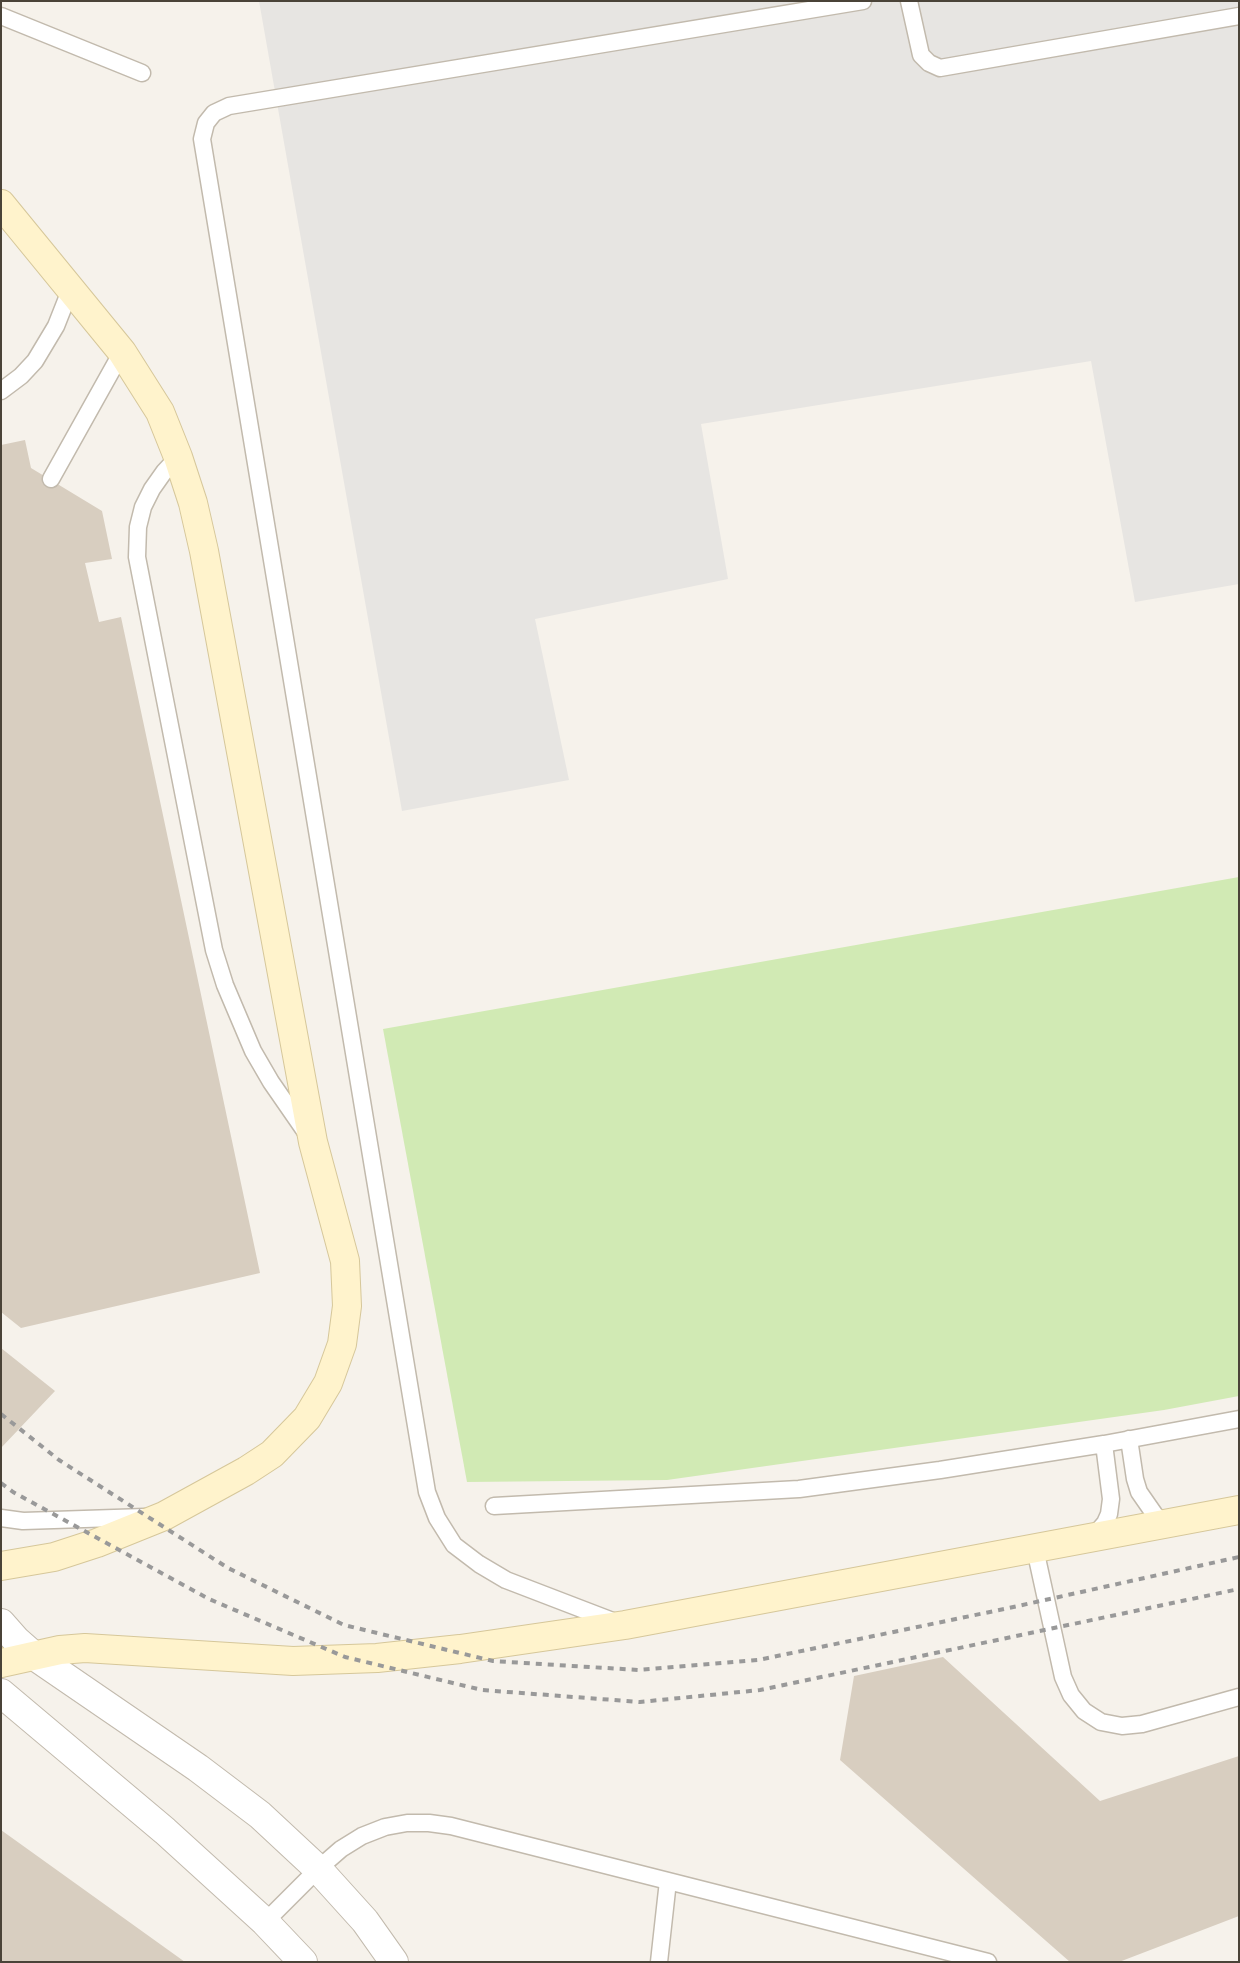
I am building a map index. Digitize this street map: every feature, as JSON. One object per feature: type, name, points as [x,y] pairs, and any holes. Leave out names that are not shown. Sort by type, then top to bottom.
[{"type":"main road","points":[[1,204],[122,352],[160,412],[193,503],[204,550],[313,1142],[345,1261],[347,1306],[342,1344],[328,1383],[307,1418],[272,1454],[246,1471],[164,1516],[97,1543],[54,1557],[1,1566]]},
{"type":"main road","points":[[1,1663],[33,1655],[85,1648],[293,1661],[377,1658],[460,1648],[625,1625],[1239,1510]]},
{"type":"street","points":[[1,1624],[33,1655],[198,1768],[260,1815],[318,1869],[365,1921],[394,1962]]},
{"type":"street","points":[[1,1693],[165,1830],[265,1922],[302,1962]]},
{"type":"lane","points":[[625,1625],[506,1580],[479,1564],[454,1544],[437,1518],[427,1492],[202,139],[206,123],[214,113],[229,106],[863,1]]},
{"type":"lane","points":[[909,1],[921,54],[929,64],[940,68],[1239,16]]},
{"type":"lane","points":[[1,16],[142,73]]},
{"type":"lane","points":[[1,391],[21,376],[35,361],[56,326],[71,288]]},
{"type":"lane","points":[[51,479],[122,352]]},
{"type":"lane","points":[[178,458],[164,472],[152,489],[143,507],[138,527],[137,557],[214,950],[225,985],[253,1051],[281,1098],[313,1142]]},
{"type":"lane","points":[[494,1506],[799,1489],[940,1470],[1104,1444],[1239,1419]]},
{"type":"lane","points":[[1129,1439],[1135,1479],[1139,1492],[1154,1515],[1166,1524]]},
{"type":"lane","points":[[1091,1538],[1105,1523],[1112,1499],[1104,1444]]},
{"type":"lane","points":[[1,1518],[23,1521],[164,1516]]},
{"type":"lane","points":[[1034,1549],[1063,1677],[1071,1696],[1084,1711],[1101,1722],[1122,1726],[1142,1724],[1239,1697]]},
{"type":"lane","points":[[265,1922],[318,1869],[341,1849],[362,1836],[407,1823],[429,1822],[988,1962]]},
{"type":"lane","points":[[659,1962],[668,1881]]},
{"type":"green space","points":[[1239,877],[1239,1396],[1164,1410],[667,1480],[467,1482],[383,1029]]},
{"type":"shaded area","points":[[259,1],[1239,1],[1239,584],[1135,602],[1091,361],[701,424],[728,579],[535,619],[569,780],[402,811]]},
{"type":"building","points":[[25,440],[31,468],[102,511],[112,559],[85,563],[99,622],[121,617],[260,1273],[21,1328],[1,1312],[1,445]]},
{"type":"building","points":[[1,1348],[55,1391],[1,1448]]},
{"type":"building","points":[[943,1657],[1100,1801],[1239,1756],[1239,1916],[1119,1962],[1070,1962],[840,1760],[854,1676]]},
{"type":"building","points":[[1,1830],[185,1962],[1,1962]]},
{"type":"railway","points":[[1,1414],[59,1460],[228,1568],[344,1625],[493,1661],[638,1670],[758,1660],[1009,1608],[1239,1557]]},
{"type":"railway","points":[[1,1483],[13,1492],[209,1599],[345,1657],[482,1690],[640,1702],[760,1690],[1239,1589]]}]
